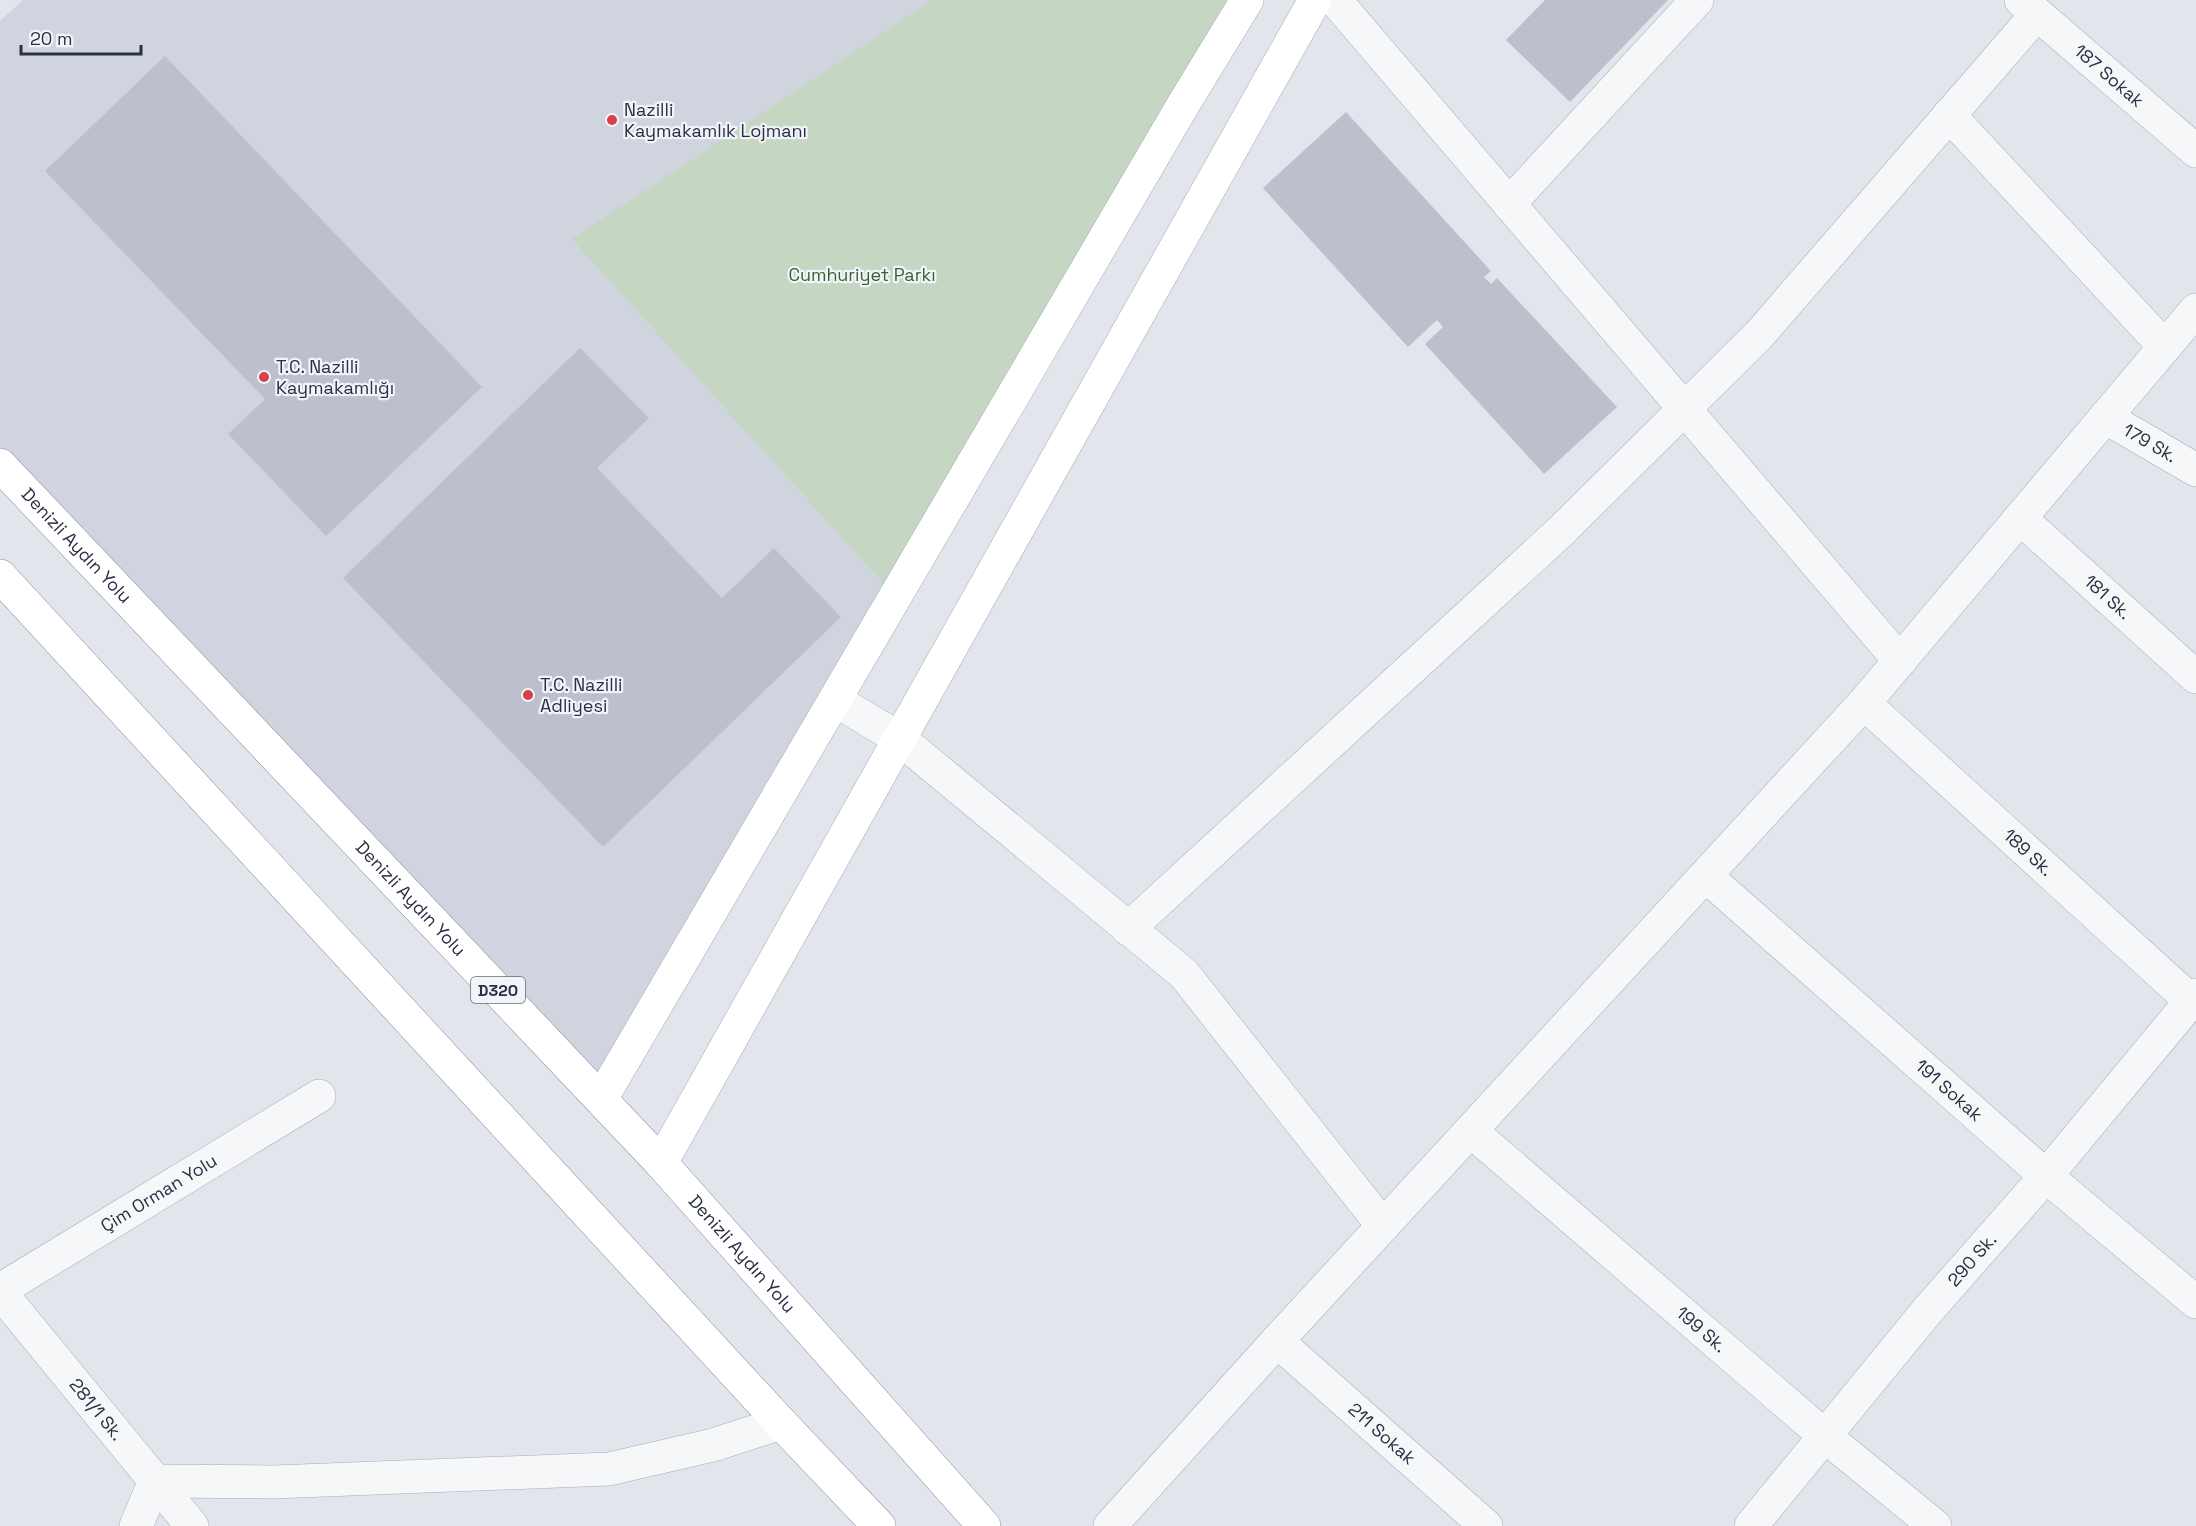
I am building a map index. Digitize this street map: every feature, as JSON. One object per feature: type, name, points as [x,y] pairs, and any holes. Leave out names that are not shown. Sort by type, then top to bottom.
[{"type":"main road","points":[[601,1099],[1183,105],[1247,0]]},
{"type":"main road","points":[[661,1163],[1316,0]]},
{"type":"main road","name":"Denizli Aydın Yolu","points":[[0,465],[661,1163],[984,1526]]},
{"type":"main road","points":[[0,576],[781,1423],[879,1526]]},
{"type":"street","points":[[1335,0],[1900,661]]},
{"type":"street","points":[[1509,204],[1697,0]]},
{"type":"street","points":[[1128,929],[1561,531],[1758,335],[1949,115],[2029,7]]},
{"type":"street","name":"187 Sokak","points":[[2029,7],[2196,151]]},
{"type":"street","points":[[1949,115],[2164,347]]},
{"type":"street","points":[[1110,1526],[1277,1341],[1864,703],[2196,310]]},
{"type":"street","name":"179 Sk.","points":[[2105,417],[2196,470]]},
{"type":"street","name":"181 Sk.","points":[[2020,518],[2196,677]]},
{"type":"street","points":[[835,700],[900,739],[1184,974],[1383,1226]]},
{"type":"street","name":"189 Sk.","points":[[1864,703],[2193,998]]},
{"type":"street","name":"191 Sokak","points":[[1706,876],[2046,1176],[2196,1302]]},
{"type":"street","name":"290 Sk.","points":[[1751,1526],[1928,1310],[2046,1176],[2193,998]]},
{"type":"street","name":"Çim Orman Yolu","points":[[0,1291],[319,1096]]},
{"type":"street","name":"199 Sk.","points":[[1471,1131],[1826,1437],[1935,1526]]},
{"type":"street","name":"281/1 Sk.","points":[[0,1291],[192,1526]]},
{"type":"street","name":"211 Sokak","points":[[1277,1341],[1486,1526]]},
{"type":"street","points":[[136,1526],[155,1481],[274,1482],[609,1469],[712,1445],[781,1423]]},
{"type":"shaded area","points":[[23,0],[931,0],[573,239],[895,597],[601,1099],[0,465],[0,21]]},
{"type":"green space","name":"Cumhuriyet Parkı","points":[[931,0],[1247,0],[895,597],[572,239]]},
{"type":"building","points":[[1545,0],[1668,0],[1570,102],[1506,40]]},
{"type":"building","name":"T.C. Nazilli Kaymakamlığı","points":[[165,56],[482,387],[326,536],[228,434],[265,399],[45,171]]},
{"type":"building","points":[[1346,112],[1491,271],[1484,277],[1491,284],[1497,278],[1617,407],[1544,474],[1425,344],[1443,327],[1437,320],[1408,347],[1263,188]]},
{"type":"building","name":"T.C. Nazilli Adliyesi","points":[[580,348],[649,418],[597,468],[722,598],[774,548],[841,617],[603,847],[343,578]]},
{"type":"place","name":"Nazilli Kaymakamlık Lojmanı","points":[[612,120]]},
{"type":"place","name":"T.C. Nazilli Kaymakamlığı","points":[[264,377]]},
{"type":"place","name":"T.C. Nazilli Adliyesi","points":[[528,695]]}]
